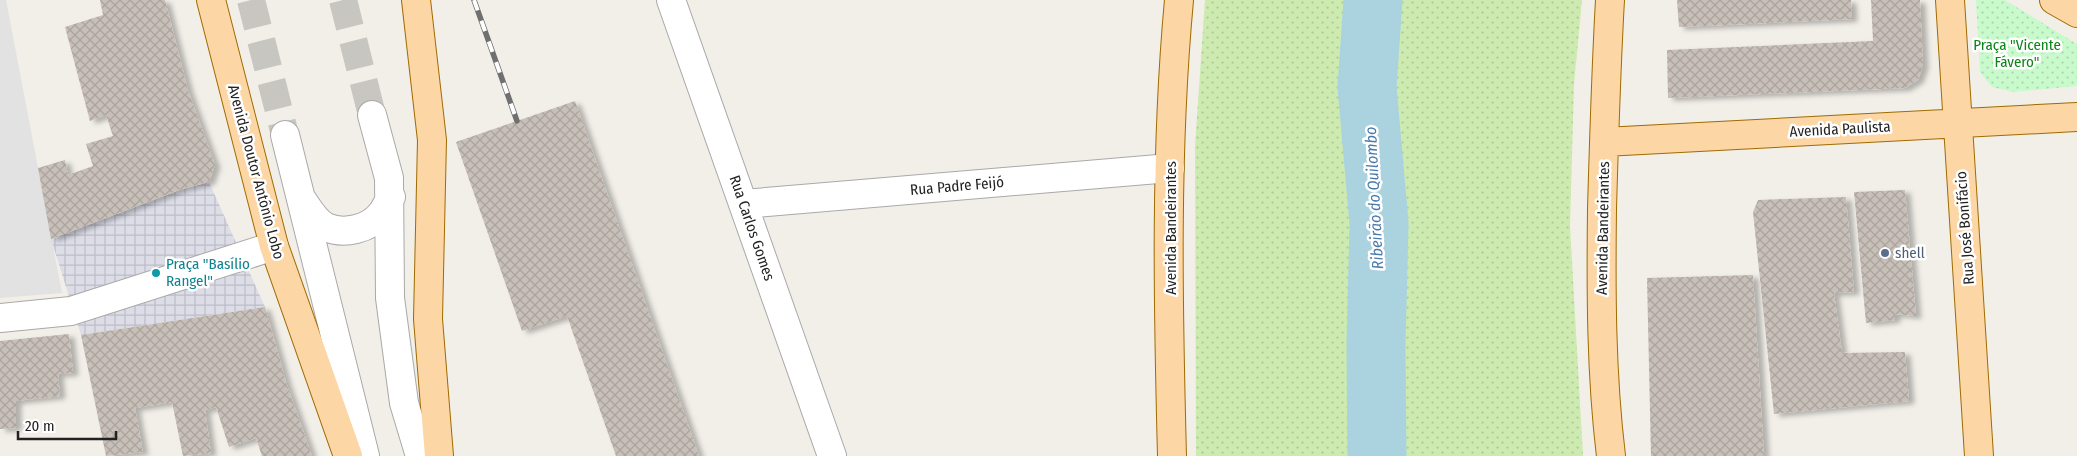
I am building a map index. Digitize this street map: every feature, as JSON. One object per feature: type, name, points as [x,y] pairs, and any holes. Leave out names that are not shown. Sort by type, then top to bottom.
[{"type":"main road","name":"Avenida Doutor Antônio Lobo","points":[[211,0],[274,246],[348,456]]},
{"type":"main road","points":[[416,0],[432,140],[428,319],[439,456]]},
{"type":"main road","points":[[1161,0],[1169,20],[1175,46]]},
{"type":"main road","name":"Avenida Bandeirantes","points":[[1172,456],[1170,168],[1175,46],[1180,0]]},
{"type":"main road","name":"Avenida Bandeirantes","points":[[1610,0],[1604,90],[1601,284],[1607,421],[1611,456]]},
{"type":"main road","name":"Rua José Bonifácio","points":[[1950,0],[1979,456]]},
{"type":"main road","points":[[2054,0],[2077,13]]},
{"type":"main road","name":"Avenida Paulista","points":[[1604,142],[2077,117]]},
{"type":"street","name":"Rua Carlos Gomes","points":[[671,0],[832,456]]},
{"type":"street","points":[[372,115],[389,178],[391,197],[390,298],[404,403],[420,456]]},
{"type":"street","points":[[285,135],[365,456]]},
{"type":"street","name":"Rua Padre Feijó","points":[[744,204],[1170,168]]},
{"type":"street","points":[[302,200],[316,219],[326,227],[348,230],[370,224],[381,215],[391,197]]},
{"type":"street","points":[[0,318],[71,311],[274,246]]},
{"type":"green space","points":[[1205,0],[1582,0],[1574,84],[1570,226],[1583,456],[1196,456],[1195,146]]},
{"type":"green space","name":"Praça \"Vicente Fávero\"","points":[[1976,0],[2005,0],[2077,44],[2077,86],[2013,92],[1992,87],[1980,72]]},
{"type":"shaded area","points":[[0,0],[6,0],[62,293],[0,298]]},
{"type":"shaded area","name":"Praça \"Basílio Rangel\"","points":[[209,182],[265,307],[81,335],[51,239],[181,190]]},
{"type":"building","points":[[100,0],[165,0],[188,90],[215,165],[209,182],[181,189],[51,239],[38,168],[65,160],[68,175],[93,166],[86,144],[113,136],[106,115],[90,121],[65,27],[103,15]]},
{"type":"building","points":[[1677,0],[1851,0],[1852,19],[1679,27]]},
{"type":"building","points":[[1871,0],[1920,0],[1923,66],[1918,80],[1905,88],[1668,98],[1667,50],[1873,41]]},
{"type":"building","points":[[575,101],[699,456],[616,456],[567,316],[522,331],[456,142]]},
{"type":"building","name":"shell","points":[[1905,190],[1916,316],[1895,314],[1895,320],[1866,323],[1854,192]]},
{"type":"building","points":[[1846,197],[1854,292],[1834,293],[1842,353],[1905,352],[1909,401],[1774,414],[1753,212],[1758,200]]},
{"type":"building","points":[[1753,275],[1764,456],[1651,456],[1647,278]]},
{"type":"building","points":[[265,307],[287,385],[312,456],[262,456],[256,438],[229,447],[216,407],[205,410],[211,453],[183,456],[172,402],[135,408],[143,452],[106,456],[81,335]]},
{"type":"building","points":[[69,334],[73,373],[58,374],[60,396],[16,401],[16,428],[0,429],[0,341]]},
{"type":"waterway","name":"Ribeirão do Quilombo","points":[[1373,0],[1367,87],[1379,223],[1376,346],[1377,456]]},
{"type":"tunnel","points":[[251,0],[285,135]]},
{"type":"tunnel","points":[[343,0],[372,115]]},
{"type":"railway","points":[[474,0],[517,121]]},
{"type":"place","name":"shell","points":[[1885,253]]},
{"type":"place","name":"Praça \"Basílio Rangel\"","points":[[156,273]]}]
